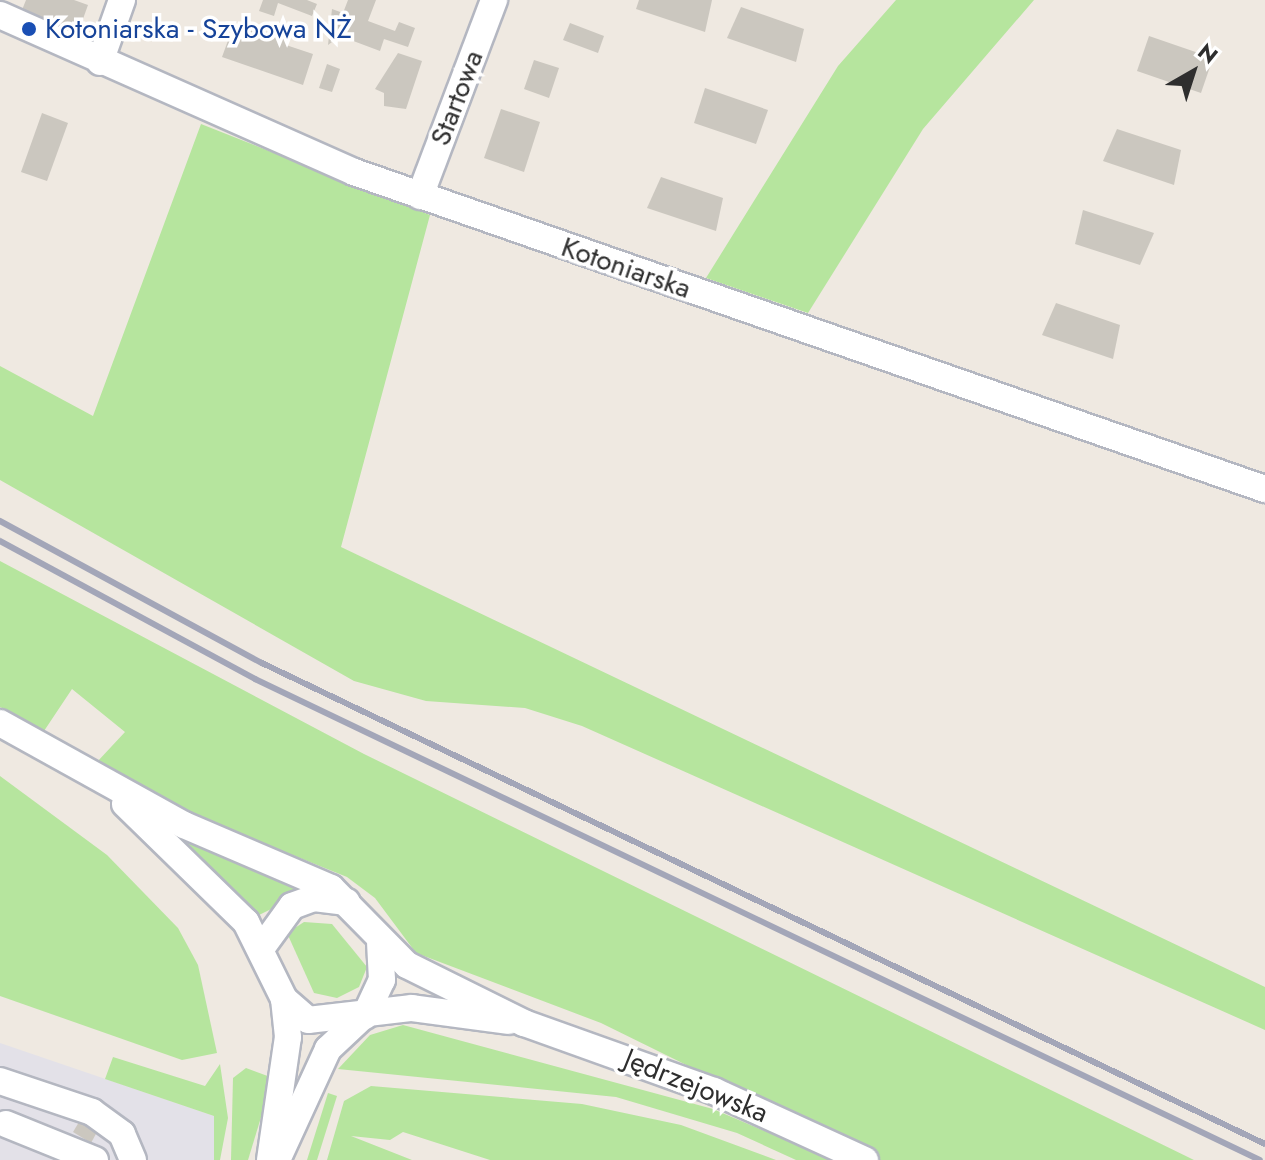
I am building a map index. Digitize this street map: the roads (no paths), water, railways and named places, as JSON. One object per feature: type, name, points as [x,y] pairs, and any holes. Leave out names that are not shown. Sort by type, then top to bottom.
[{"type":"street","points":[[100,62],[122,0]]},
{"type":"street","name":"Startowa","points":[[420,196],[494,0]]},
{"type":"street","name":"Kotoniarska","points":[[0,15],[100,62],[420,196],[1265,489]]},
{"type":"street","name":"Jędrzejowska","points":[[0,723],[104,784],[313,877],[347,902],[380,944],[524,1023],[714,1091],[865,1160]]},
{"type":"street","name":"Jędrzejowska","points":[[104,784],[216,889],[263,946],[284,999],[322,1023],[412,1008],[524,1023]]},
{"type":"street","points":[[263,946],[292,906],[314,898],[347,902]]},
{"type":"street","points":[[277,1160],[328,1049],[365,1016],[382,980],[380,944]]},
{"type":"street","points":[[270,1160],[288,1037],[284,999]]},
{"type":"street","points":[[95,1160],[3,1132],[9,1084],[92,1112],[122,1134],[133,1160]]},
{"type":"railway","points":[[0,521],[262,663],[1265,1144]]},
{"type":"railway","points":[[0,541],[255,679],[1260,1160]]},
{"type":"place","name":"Kotoniarska - Szybowa NŻ","points":[[29,29]]}]
